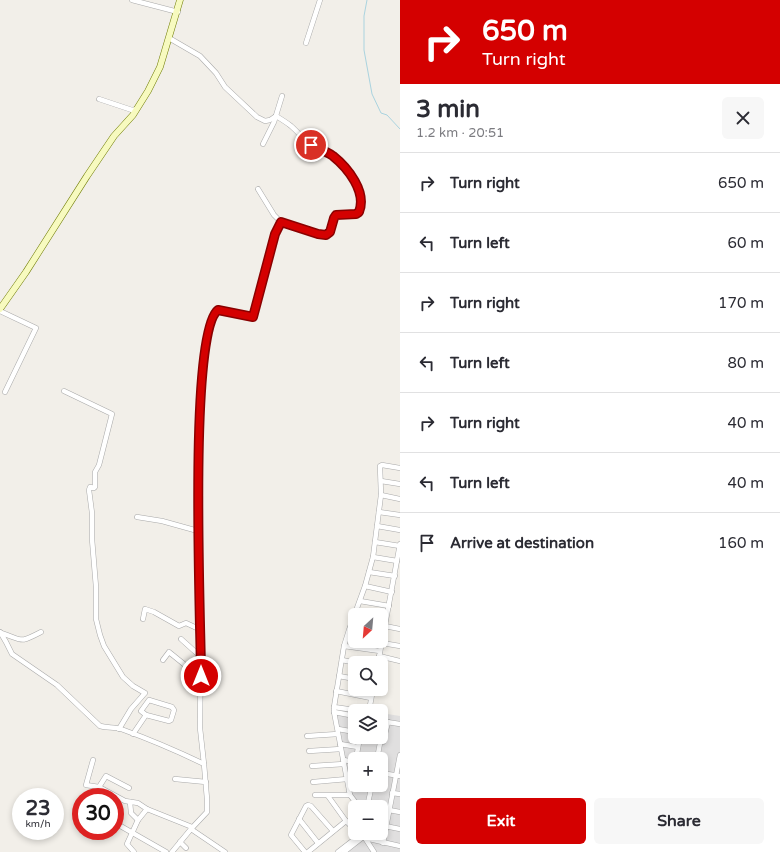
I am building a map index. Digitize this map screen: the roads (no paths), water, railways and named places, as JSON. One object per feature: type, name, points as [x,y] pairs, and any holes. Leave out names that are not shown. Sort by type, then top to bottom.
[{"type":"main road","points":[[0,310],[110,142],[137,109],[156,76],[178,12],[180,0]]},
{"type":"street","points":[[132,0],[178,12]]},
{"type":"street","points":[[306,43],[320,0]]},
{"type":"street","points":[[169,38],[204,59],[225,87],[257,117],[266,121],[276,116]]},
{"type":"street","points":[[263,144],[276,116],[282,96]]},
{"type":"street","points":[[99,99],[132,110],[137,109]]},
{"type":"street","points":[[258,190],[270,209],[281,222],[318,234],[326,235],[330,232],[335,216],[339,214],[357,214],[361,206],[358,188],[346,169],[334,157],[324,150],[311,145],[288,123],[276,116]]},
{"type":"street","points":[[172,852],[207,812],[206,782],[200,728],[201,630],[198,564],[197,474],[199,417],[204,365],[210,325],[213,315],[218,310],[253,317],[275,234],[281,222]]},
{"type":"street","points":[[0,310],[36,328],[5,392]]},
{"type":"street","points":[[64,390],[112,414],[100,460],[95,472],[96,487],[90,487],[89,490],[92,513],[92,539],[96,587],[96,619],[104,646],[118,670],[133,686],[145,693],[131,709],[118,729]]},
{"type":"street","points":[[357,608],[373,557],[381,495],[380,466],[400,468]]},
{"type":"street","points":[[381,480],[400,484]]},
{"type":"street","points":[[381,495],[400,499]]},
{"type":"street","points":[[379,512],[400,515]]},
{"type":"street","points":[[137,517],[162,521],[198,531]]},
{"type":"street","points":[[377,526],[400,530]]},
{"type":"street","points":[[360,601],[388,606],[392,592],[398,565],[400,545],[375,542]]},
{"type":"street","points":[[373,557],[398,565]]},
{"type":"street","points":[[369,572],[395,576]]},
{"type":"street","points":[[365,586],[392,592]]},
{"type":"street","points":[[143,619],[145,609],[154,612],[179,626],[186,623],[201,630]]},
{"type":"street","points":[[388,624],[400,629]]},
{"type":"street","points":[[0,633],[24,640],[41,632]]},
{"type":"street","points":[[0,633],[12,654],[57,685],[103,727],[113,727],[133,734],[183,753],[204,764]]},
{"type":"street","points":[[348,633],[344,646],[334,707],[348,783]]},
{"type":"street","points":[[181,639],[201,657]]},
{"type":"street","points":[[388,644],[400,646]]},
{"type":"street","points":[[344,646],[400,660]]},
{"type":"street","points":[[380,654],[381,648]]},
{"type":"street","points":[[163,660],[169,652],[201,676]]},
{"type":"street","points":[[342,660],[348,661]]},
{"type":"street","points":[[339,676],[348,678]]},
{"type":"street","points":[[336,691],[371,698],[370,704]]},
{"type":"street","points":[[149,700],[172,707],[174,710],[169,721],[146,716],[141,711],[142,707],[149,700]]},
{"type":"street","points":[[334,707],[348,709]]},
{"type":"street","points":[[334,712],[348,715]]},
{"type":"street","points":[[133,734],[146,716]]},
{"type":"street","points":[[388,722],[400,724]]},
{"type":"street","points":[[307,736],[338,731],[348,732]]},
{"type":"street","points":[[357,752],[359,744]]},
{"type":"street","points":[[310,751],[341,746],[358,747]]},
{"type":"street","points":[[388,815],[392,793],[398,776],[400,758]]},
{"type":"street","points":[[93,760],[86,785],[99,787],[130,802],[138,803],[147,809],[192,828],[218,850],[225,852]]},
{"type":"street","points":[[312,766],[348,762]]},
{"type":"street","points":[[388,774],[398,776]]},
{"type":"street","points":[[99,787],[106,776],[128,788]]},
{"type":"street","points":[[313,782],[347,779]]},
{"type":"street","points":[[175,780],[206,782]]},
{"type":"street","points":[[315,795],[328,796],[350,792],[355,800]]},
{"type":"street","points":[[392,793],[400,794]]},
{"type":"street","points":[[328,796],[346,820],[333,831],[306,852],[291,835],[306,806],[308,805],[311,806],[333,831]]},
{"type":"street","points":[[130,802],[131,813],[138,820]]},
{"type":"street","points":[[134,852],[127,844],[138,820],[147,809]]},
{"type":"street","points":[[389,810],[400,812]]},
{"type":"street","points":[[299,819],[318,843]]},
{"type":"street","points":[[388,826],[400,829]]},
{"type":"street","points":[[124,828],[166,852]]},
{"type":"street","points":[[338,852],[355,840]]},
{"type":"street","points":[[344,852],[357,840]]},
{"type":"street","points":[[366,840],[374,852]]},
{"type":"street","points":[[377,840],[400,846]]},
{"type":"street","points":[[180,842],[186,848]]},
{"type":"waterway","points":[[367,0],[364,16],[364,50],[372,94],[381,113],[387,115],[400,129]]}]
